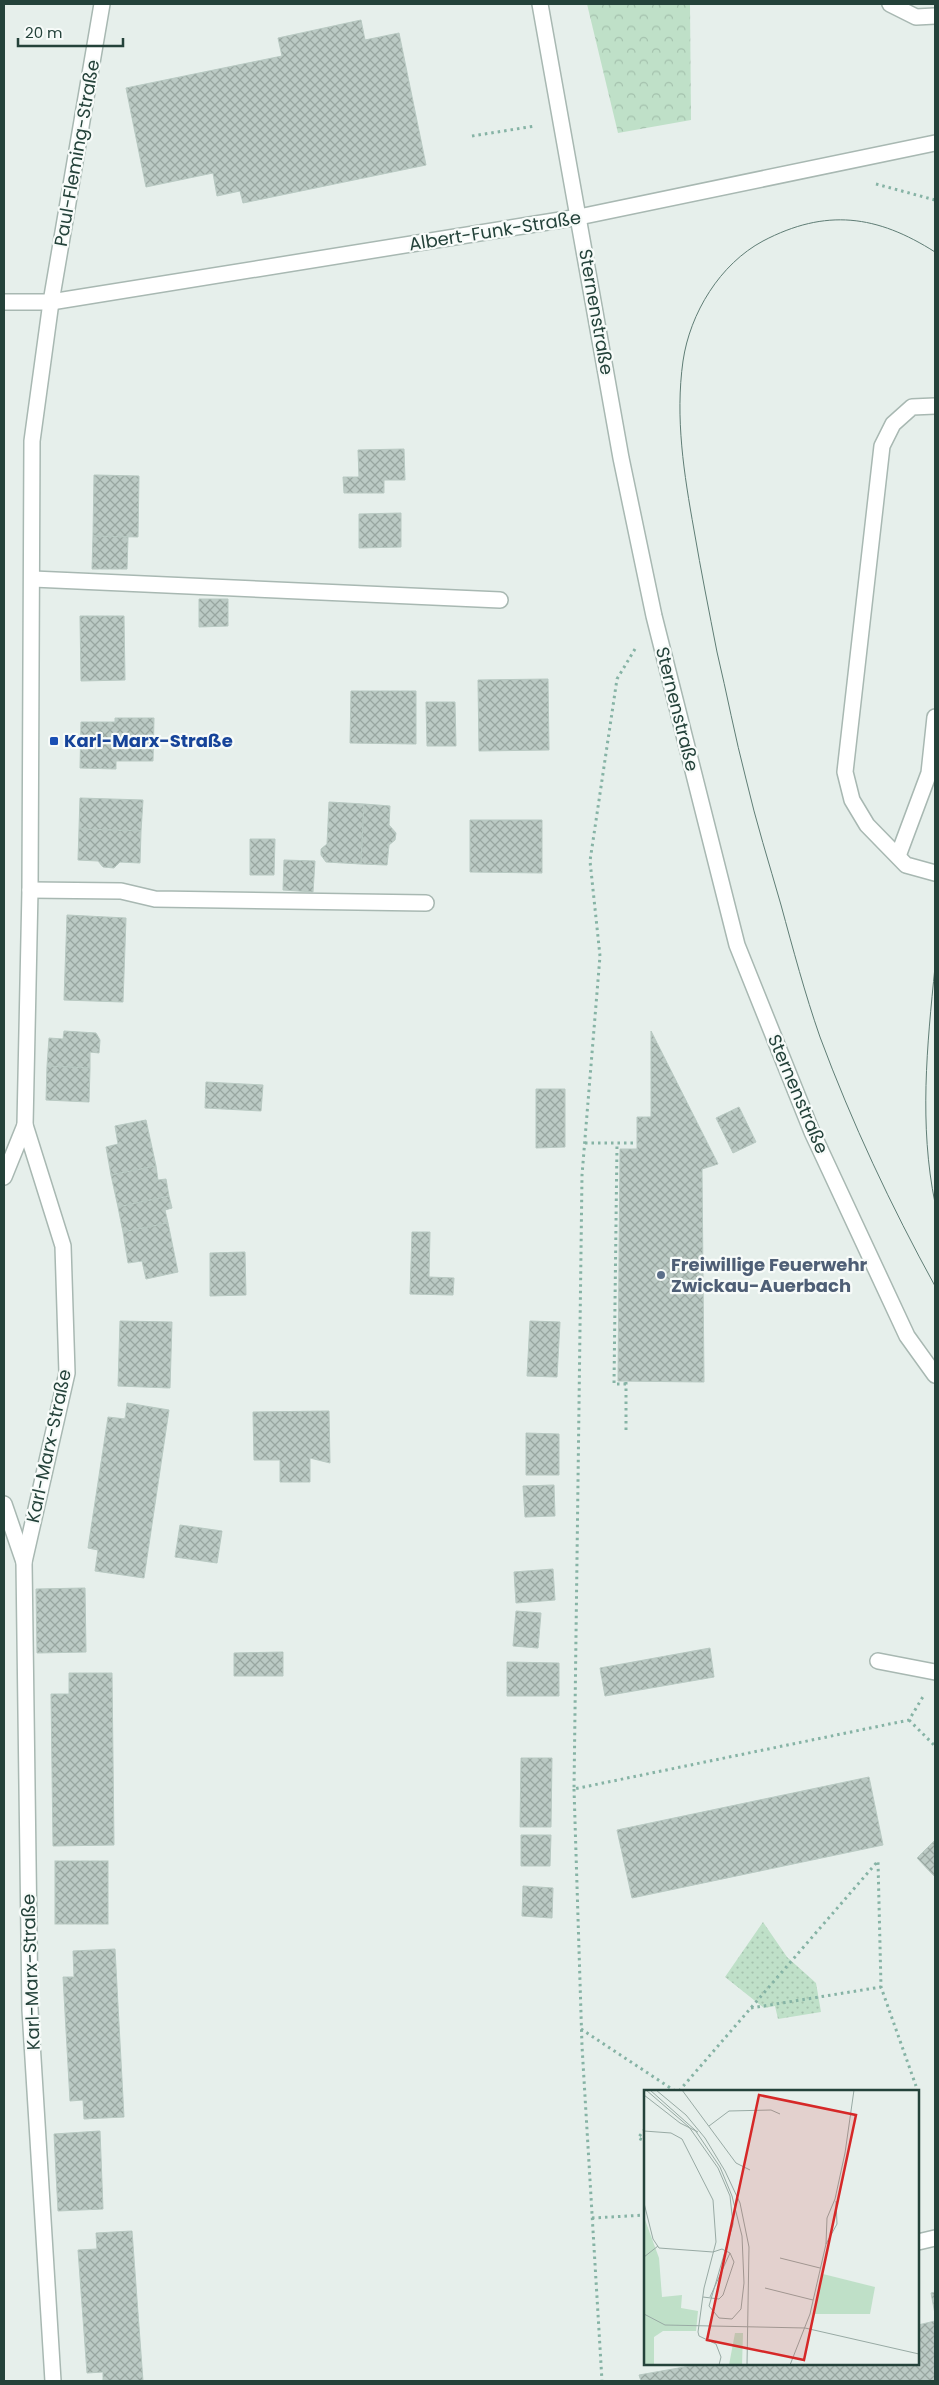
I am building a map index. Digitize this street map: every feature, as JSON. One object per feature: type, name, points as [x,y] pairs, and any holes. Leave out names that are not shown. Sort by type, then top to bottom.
[{"type":"street","name":"Paul-Fleming-Straße","points":[[51,302],[102,4]]},
{"type":"street","name":"Sternenstraße","points":[[540,4],[621,458],[654,616],[737,945],[812,1132],[907,1336],[935,1375]]},
{"type":"street","points":[[890,4],[916,17],[935,16]]},
{"type":"street","name":"Albert-Funk-Straße","points":[[4,302],[51,302],[579,217],[935,143]]},
{"type":"street","name":"Karl-Marx-Straße","points":[[51,302],[32,441],[33,579],[30,890],[25,1125],[63,1246],[67,1373],[24,1562],[30,2010],[53,2381]]},
{"type":"street","points":[[935,406],[912,407],[892,424],[882,446],[845,772],[852,800],[868,825],[906,865],[935,873]]},
{"type":"street","points":[[33,579],[500,600]]},
{"type":"street","points":[[898,856],[929,772],[935,717]]},
{"type":"street","points":[[30,890],[121,891],[155,900],[426,903]]},
{"type":"street","name":"Karl-Marx-Straße","points":[[4,1177],[25,1125]]},
{"type":"street","name":"Karl-Marx-Straße","points":[[4,1504],[24,1562]]},
{"type":"street","points":[[878,1661],[935,1672]]},
{"type":"street","points":[[919,2242],[935,2238]]},
{"type":"path","points":[[472,136],[561,121]]},
{"type":"path","points":[[602,2381],[581,2028],[574,1788],[582,1174],[600,956],[590,861],[617,679],[654,616]]},
{"type":"path","points":[[585,1143],[637,1143]]},
{"type":"path","points":[[617,1143],[614,1384],[626,1383],[626,1432]]},
{"type":"path","points":[[574,1788],[909,1720],[926,1691]]},
{"type":"path","points":[[909,1720],[935,1746]]},
{"type":"path","points":[[678,2090],[878,1861],[881,1987],[916,2086]]},
{"type":"path","points":[[751,2008],[764,2008],[881,1987]]},
{"type":"path","points":[[581,2028],[675,2090]]},
{"type":"path","points":[[644,2131],[638,2138],[644,2141]]},
{"type":"path","points":[[592,2218],[644,2215]]},
{"type":"green space","points":[[587,4],[690,4],[691,120],[618,133]]},
{"type":"green space","points":[[763,1922],[787,1957],[816,1983],[821,2012],[778,2019],[775,2006],[764,2008],[725,1977]]},
{"type":"building","points":[[361,20],[365,40],[399,33],[426,165],[243,203],[240,191],[217,196],[213,173],[146,187],[126,88],[282,56],[278,38]]},
{"type":"building","points":[[404,449],[405,480],[384,480],[384,493],[344,493],[343,477],[359,477],[358,450]]},
{"type":"building","points":[[94,475],[139,476],[138,537],[93,536]]},
{"type":"building","points":[[401,513],[401,547],[359,548],[359,514]]},
{"type":"building","points":[[93,536],[128,537],[127,569],[92,569]]},
{"type":"building","points":[[199,599],[228,599],[228,626],[199,627]]},
{"type":"building","points":[[80,616],[124,616],[125,680],[81,681]]},
{"type":"building","points":[[548,679],[549,750],[479,751],[478,680]]},
{"type":"building","points":[[351,691],[416,691],[416,744],[350,743]]},
{"type":"building","points":[[426,702],[455,702],[456,746],[427,746]]},
{"type":"building","points":[[115,718],[154,718],[153,761],[116,761],[116,769],[80,768],[81,722],[115,722]]},
{"type":"building","points":[[80,798],[143,800],[141,831],[79,829]]},
{"type":"building","points":[[329,802],[364,804],[361,864],[326,862],[321,855],[321,849],[327,844]]},
{"type":"building","points":[[364,804],[390,806],[389,825],[396,833],[395,840],[389,845],[387,865],[361,864]]},
{"type":"building","points":[[470,820],[542,820],[542,873],[470,872]]},
{"type":"building","points":[[79,829],[141,831],[140,863],[120,862],[114,868],[103,867],[98,861],[78,860]]},
{"type":"building","points":[[250,839],[275,839],[274,875],[250,875]]},
{"type":"building","points":[[284,860],[315,861],[313,892],[283,890]]},
{"type":"building","points":[[67,915],[126,918],[123,1002],[64,1000]]},
{"type":"building","points":[[64,1031],[96,1033],[100,1040],[99,1053],[90,1052],[90,1068],[47,1066],[49,1038],[63,1039]]},
{"type":"building","name":"Freiwillige Feuerwehr Zwickau-Auerbach","points":[[651,1031],[718,1164],[702,1169],[704,1382],[618,1381],[620,1149],[637,1149],[637,1117],[651,1117]]},
{"type":"building","points":[[47,1066],[90,1068],[89,1102],[46,1100]]},
{"type":"building","points":[[206,1082],[263,1085],[261,1111],[205,1108]]},
{"type":"building","points":[[536,1089],[565,1089],[565,1147],[536,1148]]},
{"type":"building","points":[[739,1107],[756,1142],[733,1153],[716,1118]]},
{"type":"building","points":[[146,1120],[156,1166],[111,1175],[106,1147],[118,1144],[115,1126]]},
{"type":"building","points":[[156,1166],[158,1180],[166,1179],[169,1196],[118,1207],[111,1175]]},
{"type":"building","points":[[169,1196],[172,1208],[165,1210],[168,1223],[123,1232],[118,1207]]},
{"type":"building","points":[[168,1223],[178,1272],[146,1279],[142,1261],[128,1263],[123,1232]]},
{"type":"building","points":[[412,1232],[430,1232],[429,1277],[454,1278],[453,1295],[410,1294]]},
{"type":"building","points":[[245,1252],[246,1295],[210,1296],[210,1253]]},
{"type":"building","points":[[120,1321],[172,1322],[170,1388],[118,1386]]},
{"type":"building","points":[[530,1321],[560,1322],[557,1377],[527,1376]]},
{"type":"building","points":[[127,1403],[169,1410],[144,1578],[95,1571],[98,1550],[88,1548],[108,1417],[125,1419]]},
{"type":"building","points":[[329,1411],[330,1463],[310,1458],[310,1482],[280,1482],[280,1460],[254,1460],[253,1412]]},
{"type":"building","points":[[526,1433],[559,1434],[559,1475],[526,1475]]},
{"type":"building","points":[[554,1485],[555,1516],[525,1517],[523,1486]]},
{"type":"building","points":[[180,1525],[222,1531],[217,1563],[175,1557]]},
{"type":"building","points":[[553,1569],[555,1600],[516,1603],[514,1572]]},
{"type":"building","points":[[85,1588],[86,1652],[37,1653],[36,1589]]},
{"type":"building","points":[[516,1611],[541,1613],[538,1648],[513,1646]]},
{"type":"building","points":[[710,1648],[714,1677],[605,1696],[600,1668]]},
{"type":"building","points":[[283,1652],[283,1676],[234,1676],[234,1653]]},
{"type":"building","points":[[507,1662],[559,1663],[559,1696],[507,1696]]},
{"type":"building","points":[[69,1673],[112,1673],[114,1845],[53,1846],[51,1694],[69,1694]]},
{"type":"building","points":[[521,1758],[552,1758],[551,1827],[520,1827]]},
{"type":"building","points":[[869,1777],[883,1845],[632,1898],[617,1830]]},
{"type":"building","points":[[521,1835],[551,1835],[550,1866],[521,1866]]},
{"type":"building","points":[[935,1840],[935,1877],[917,1858]]},
{"type":"building","points":[[55,1861],[108,1861],[108,1924],[55,1924]]},
{"type":"building","points":[[523,1886],[553,1888],[552,1918],[522,1916]]},
{"type":"building","points":[[115,1949],[124,2117],[84,2119],[83,2100],[70,2101],[63,1977],[74,1977],[73,1951]]},
{"type":"building","points":[[100,2131],[103,2209],[58,2211],[54,2134]]},
{"type":"building","points":[[132,2231],[143,2381],[103,2381],[103,2372],[87,2373],[78,2250],[97,2249],[96,2233]]},
{"type":"building","points":[[935,2292],[935,2314],[931,2293]]},
{"type":"building","points":[[935,2321],[935,2381],[641,2381],[639,2375],[695,2365],[919,2365],[919,2325]]},
{"type":"tram line","points":[[935,252],[893,230],[851,220],[830,220],[808,224],[786,230],[763,241],[733,263],[721,276],[700,308],[692,325],[683,361],[680,404],[680,425],[687,488],[717,652],[758,827],[799,971],[820,1037],[859,1132],[888,1195],[935,1286]]},
{"type":"tram line","points":[[935,967],[926,1085],[927,1144],[935,1203]]},
{"type":"place","name":"Karl-Marx-Straße","points":[[54,741]]},
{"type":"place","name":"Freiwillige Feuerwehr Zwickau-Auerbach","points":[[661,1275]]}]
